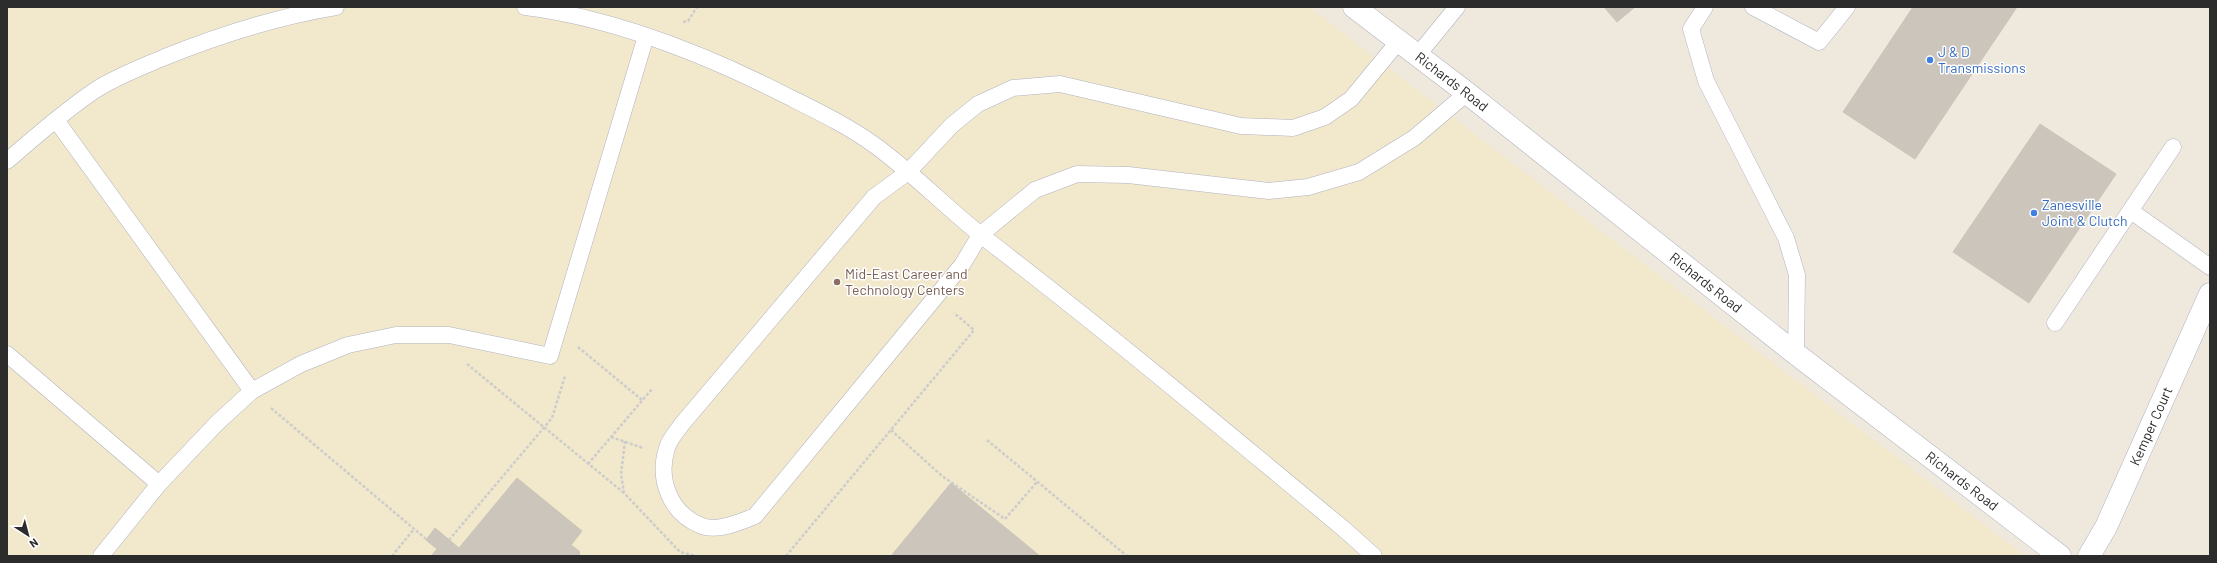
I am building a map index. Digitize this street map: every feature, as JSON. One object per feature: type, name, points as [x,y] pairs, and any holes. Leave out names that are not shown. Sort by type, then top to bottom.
[{"type":"street","name":"Richards Road","points":[[1354,7],[1398,42],[1467,93],[1796,354],[2060,556]]},
{"type":"street","name":"Kemper Court","points":[[2089,556],[2106,528],[2210,294]]},
{"type":"lane","points":[[7,161],[56,120],[96,90],[147,65],[219,35],[295,14],[336,7]]},
{"type":"lane","points":[[525,7],[554,11],[646,36],[740,72],[815,110],[872,143],[908,172],[980,235],[1082,313],[1339,525],[1374,556]]},
{"type":"lane","points":[[1417,56],[1457,7]]},
{"type":"lane","points":[[1705,7],[1691,29],[1706,81],[1786,238],[1797,275],[1796,354]]},
{"type":"lane","points":[[1753,7],[1818,42],[1847,7]]},
{"type":"lane","points":[[102,556],[159,484],[217,423],[252,390],[301,364],[348,345],[396,335],[449,335],[550,356],[646,36]]},
{"type":"lane","points":[[1398,42],[1351,100],[1325,117],[1293,128],[1242,126],[1060,84],[1013,88],[978,104],[957,121],[908,172],[874,196],[682,424],[667,447],[664,474],[667,493],[680,512],[703,527],[730,526],[755,516],[962,265],[980,235],[1035,190],[1077,174],[1128,175],[1269,191],[1308,187],[1359,172],[1414,138],[1467,93]]},
{"type":"lane","points":[[56,120],[252,390]]},
{"type":"lane","points":[[2055,323],[2173,147]]},
{"type":"lane","points":[[2131,211],[2210,267]]},
{"type":"lane","points":[[7,354],[159,484]]},
{"type":"path","points":[[680,23],[688,21],[697,7]]},
{"type":"path","points":[[786,556],[974,330],[954,312]]},
{"type":"path","points":[[575,344],[642,400]]},
{"type":"path","points":[[461,360],[624,493]]},
{"type":"path","points":[[588,464],[652,389]]},
{"type":"path","points":[[265,412],[276,404]]},
{"type":"path","points":[[271,408],[426,539]]},
{"type":"path","points":[[892,430],[942,476],[1005,519],[1037,482]]},
{"type":"path","points":[[611,437],[643,448]]},
{"type":"path","points":[[987,440],[1127,556]]},
{"type":"path","points":[[392,556],[414,529]]},
{"type":"shaded area","name":"Mid-East Career and Technology Centers","points":[[7,7],[1309,7],[2025,556],[7,556]]},
{"type":"building","points":[[1604,7],[1635,7],[1617,22]]},
{"type":"building","name":"J & D Transmissions","points":[[1913,7],[2017,7],[1915,159],[1843,112]]},
{"type":"building","name":"Zanesville Joint & Clutch","points":[[2040,124],[2116,174],[2029,303],[1953,252]]},
{"type":"building","points":[[517,478],[582,531],[571,545],[579,551],[580,556],[431,556],[437,549],[426,540],[435,528],[459,548]]},
{"type":"building","points":[[951,483],[1040,556],[891,556]]},
{"type":"place","name":"J & D Transmissions","points":[[1930,60]]},
{"type":"place","name":"Zanesville Joint & Clutch","points":[[2034,213]]},
{"type":"place","name":"Mid-East Career and Technology Centers","points":[[837,282]]}]
